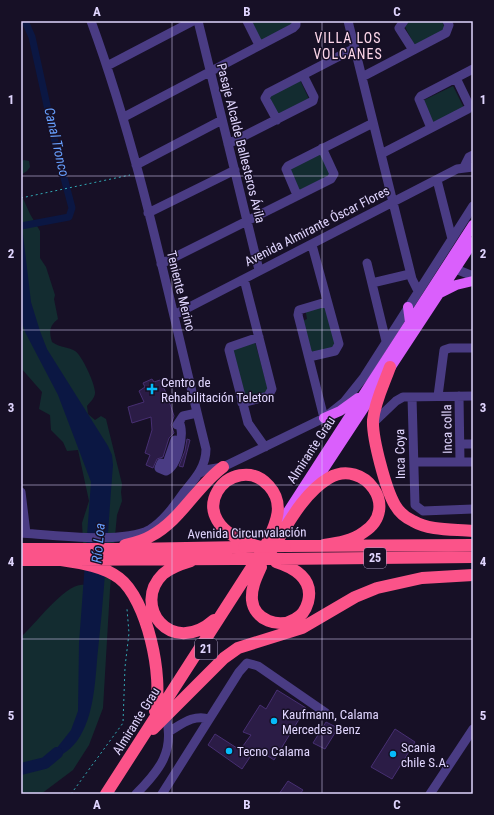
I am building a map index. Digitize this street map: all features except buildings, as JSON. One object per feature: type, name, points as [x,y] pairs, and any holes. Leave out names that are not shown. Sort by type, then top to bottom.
[{"type":"highway","points":[[390,368],[378,398],[373,423],[375,443],[392,499],[400,511],[412,521],[423,526],[473,531]]},
{"type":"highway","points":[[130,547],[151,537],[164,528],[205,482],[223,467]]},
{"type":"highway","points":[[303,501],[325,481],[340,474],[350,474],[359,477],[370,484],[377,492],[380,502],[379,512],[372,526],[363,533],[351,539],[324,545]]},
{"type":"highway","points":[[246,545],[232,537],[222,528],[216,520],[213,507],[217,491],[223,483],[233,477],[243,475],[254,476],[267,484],[278,501],[278,516],[271,546]]},
{"type":"highway","name":"Almirante Grau","points":[[150,728],[221,614],[303,501]]},
{"type":"highway","name":"Avenida Circunvalación","points":[[21,560],[61,560],[76,552],[130,547],[246,545],[473,545]]},
{"type":"highway","name":"Almirante Grau","points":[[106,794],[150,728],[269,562],[271,546]]},
{"type":"highway","name":"Avenida Circunvalación","points":[[21,549],[76,552],[130,547],[203,559],[236,559],[269,562],[473,557]]},
{"type":"highway","points":[[76,552],[119,578],[128,586],[140,608],[156,666],[158,697],[150,728]]},
{"type":"highway","points":[[203,559],[176,567],[163,575],[156,583],[153,595],[154,612],[165,628],[173,632],[183,634],[198,631],[221,614]]},
{"type":"highway","points":[[269,562],[296,570],[308,583],[309,592],[307,605],[298,617],[291,622],[270,622],[262,617],[252,601],[252,592],[269,562]]},
{"type":"highway","points":[[150,728],[166,716],[224,658],[238,648],[302,628],[355,597],[378,588],[422,578],[473,575]]},
{"type":"main road","name":"Almirante Grau","points":[[303,501],[440,293],[473,226]]},
{"type":"main road","name":"Almirante Grau","points":[[271,546],[366,390],[410,322],[473,242]]},
{"type":"main road","points":[[440,293],[456,285],[473,281]]},
{"type":"main road","points":[[408,307],[410,322]]},
{"type":"main road","points":[[324,418],[347,407],[366,390]]},
{"type":"street","name":"Teniente Merino","points":[[24,533],[76,552],[130,547],[144,532],[161,521],[198,474],[205,461],[206,449],[124,117],[91,21]]},
{"type":"street","points":[[107,66],[193,21]]},
{"type":"street","name":"Pasaje Alcalde Ballesteros Ávila","points":[[198,21],[259,270]]},
{"type":"street","points":[[246,21],[259,45]]},
{"type":"street","points":[[124,117],[293,28],[296,25],[296,21]]},
{"type":"street","points":[[348,21],[410,274],[418,291]]},
{"type":"street","points":[[404,22],[399,28],[413,50]]},
{"type":"street","points":[[362,77],[446,33],[448,25]]},
{"type":"street","points":[[277,120],[265,96],[355,48]]},
{"type":"street","points":[[431,128],[420,104],[419,99],[421,96],[473,69]]},
{"type":"street","points":[[228,144],[313,101],[314,97],[304,75]]},
{"type":"street","points":[[381,154],[468,109],[469,105],[456,78]]},
{"type":"street","points":[[137,169],[222,120]]},
{"type":"street","points":[[298,195],[287,173],[286,169],[288,166],[373,123]]},
{"type":"street","points":[[161,264],[333,177],[334,174],[322,148]]},
{"type":"street","points":[[468,167],[468,157],[473,155]]},
{"type":"street","name":"Avenida Almirante Óscar Flores","points":[[174,315],[393,202],[437,180],[468,167]]},
{"type":"street","points":[[148,213],[234,170]]},
{"type":"street","points":[[437,180],[452,239]]},
{"type":"street","name":"Almirante Grau","points":[[198,474],[205,470],[223,467],[324,418],[344,402],[354,390],[473,206]]},
{"type":"street","points":[[309,357],[335,351],[339,344],[326,302],[312,245]]},
{"type":"street","points":[[367,263],[386,341]]},
{"type":"street","points":[[451,268],[473,276]]},
{"type":"street","points":[[372,283],[410,274]]},
{"type":"street","points":[[242,403],[268,396],[272,389],[244,279]]},
{"type":"street","points":[[324,418],[298,310],[326,302]]},
{"type":"street","points":[[258,337],[234,344],[229,350],[248,424],[265,447]]},
{"type":"street","points":[[438,396],[444,350],[450,348],[473,348]]},
{"type":"street","name":"Inca colla","points":[[459,396],[460,462]]},
{"type":"street","points":[[373,423],[396,401],[403,397],[473,396]]},
{"type":"street","name":"Inca Coya","points":[[412,397],[415,505],[418,509],[423,511],[473,510]]},
{"type":"street","points":[[169,465],[175,441],[176,428],[179,422],[183,416],[197,412]]},
{"type":"street","points":[[460,444],[473,444]]},
{"type":"street","points":[[206,449],[213,462],[223,467]]},
{"type":"street","points":[[414,462],[473,462]]},
{"type":"street","points":[[21,492],[24,533]]},
{"type":"street","points":[[162,794],[209,719],[247,663],[258,666],[326,713]]},
{"type":"street","points":[[136,794],[160,767],[166,754],[170,731],[166,716]]},
{"type":"street","points":[[170,731],[202,716],[209,719]]},
{"type":"street","points":[[430,794],[473,729]]},
{"type":"street","points":[[160,767],[173,776]]},
{"type":"path","points":[[21,198],[82,186],[137,169]]},
{"type":"path","points":[[72,794],[124,723],[125,667],[129,633],[128,609]]},
{"type":"green space","points":[[249,21],[292,21],[294,24],[260,42]]},
{"type":"green space","points":[[412,21],[442,21],[446,30],[415,46],[404,25]]},
{"type":"green space","points":[[300,80],[309,99],[278,115],[269,96]]},
{"type":"green space","points":[[453,86],[464,108],[433,123],[422,101]]},
{"type":"green space","points":[[321,154],[331,176],[300,192],[289,169]]},
{"type":"green space","points":[[21,161],[29,161],[30,167],[21,175]]},
{"type":"green space","points":[[21,194],[40,231],[40,258],[46,267],[55,295],[54,299],[58,319],[50,329],[52,342],[75,351],[81,358],[88,371],[95,389],[95,395],[87,406],[88,414],[95,420],[101,416],[106,419],[122,484],[122,501],[117,515],[110,589],[103,708],[89,745],[73,770],[41,794],[21,794],[21,637],[60,597],[77,586],[84,585],[83,605],[86,594],[82,523],[89,501],[78,450],[67,451],[63,442],[51,430],[50,415],[39,409],[42,392],[21,368]]},
{"type":"green space","points":[[324,303],[335,344],[331,350],[315,354],[309,351],[302,321],[307,319],[305,308]]},
{"type":"green space","points":[[255,342],[269,393],[245,400],[231,349]]},
{"type":"water","points":[[21,217],[31,302],[40,331],[47,349],[108,446],[112,455],[113,465],[103,604],[95,685],[91,709],[83,731],[74,745],[63,754],[45,763],[71,730],[78,711],[79,643],[91,482],[58,395],[25,332],[21,319]]},
{"type":"waterway","name":"Canal Tronco","points":[[21,226],[69,217],[72,208],[57,151],[32,37],[25,21]]},
{"type":"waterway","name":"Río Loa","points":[[21,769],[45,763],[57,753]]},
{"type":"place","name":"Centro de Rehabilitación Teleton","points":[[152,389]]},
{"type":"place","name":"Kaufmann, Calama Mercedes Benz","points":[[274,721]]},
{"type":"place","name":"Tecno Calama","points":[[229,751]]},
{"type":"place","name":"Scania chile S.A.","points":[[393,754]]},
{"type":"district","name":"VILLA LOS VOLCANES","points":[[348,46]]}]
